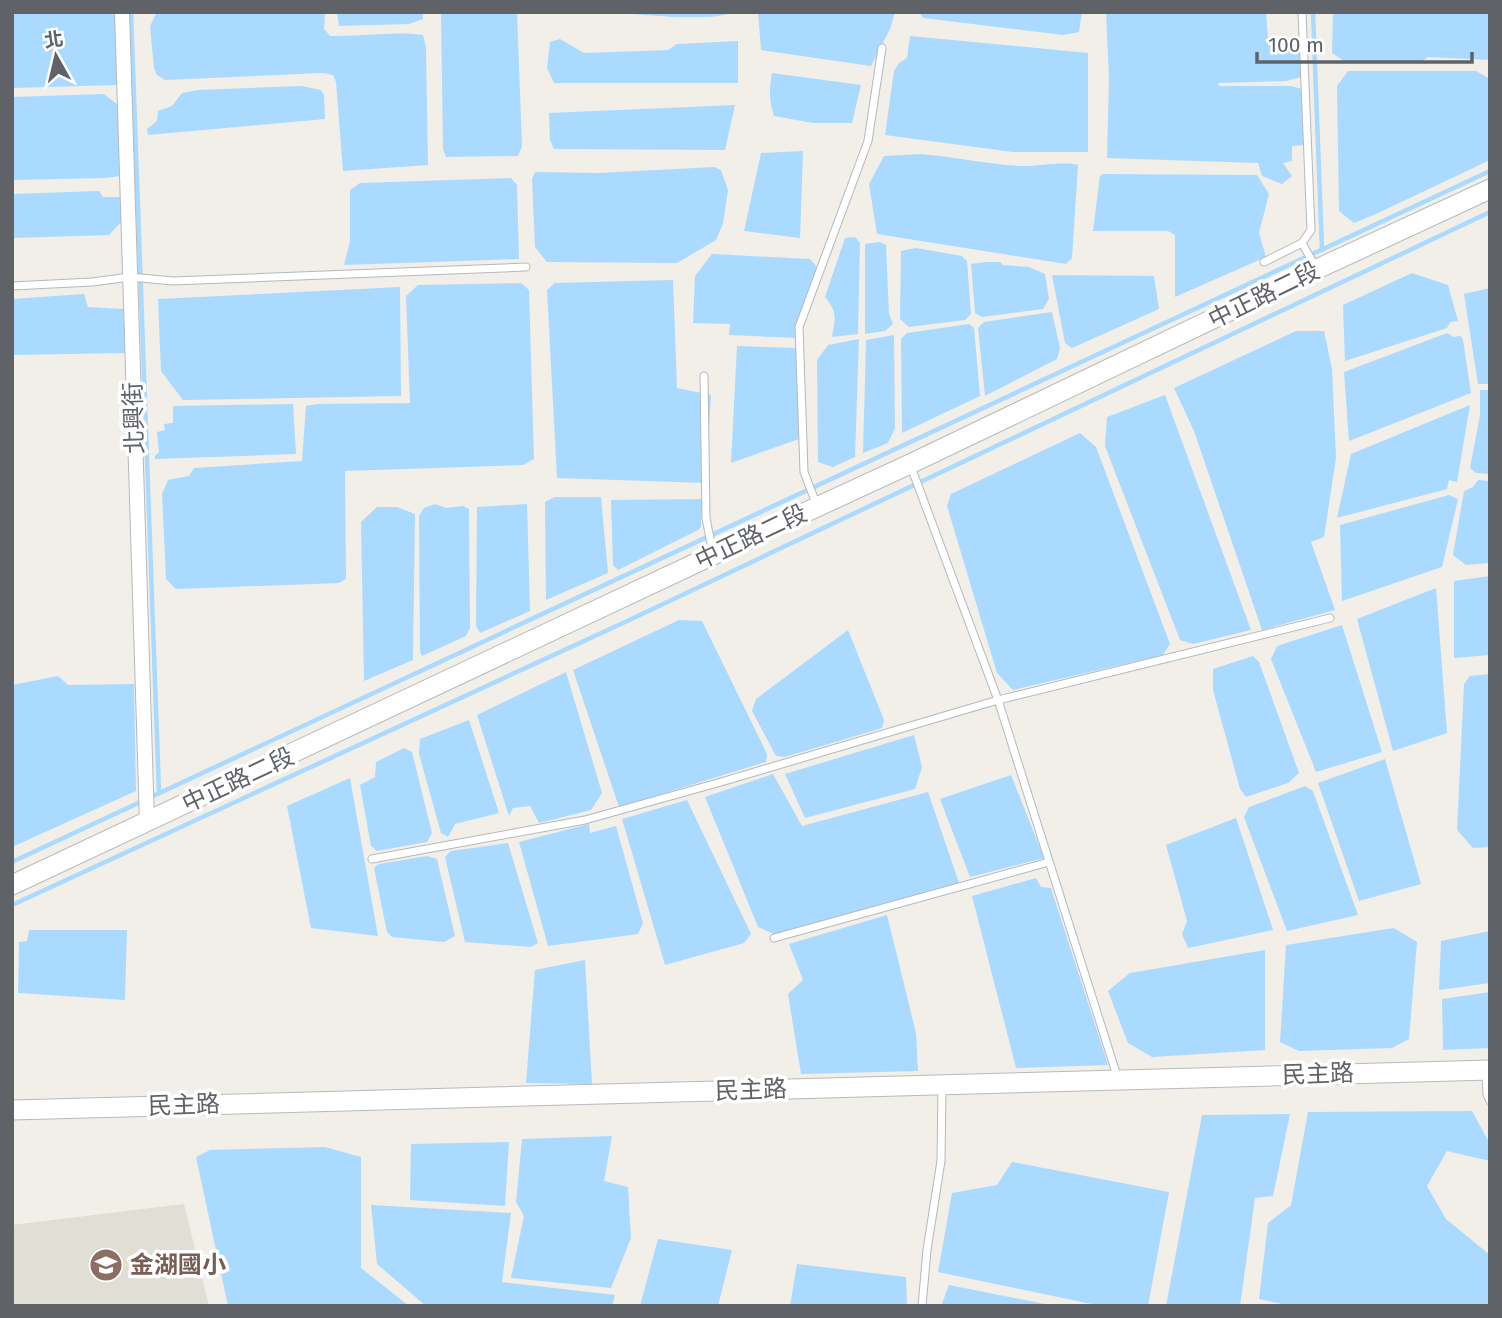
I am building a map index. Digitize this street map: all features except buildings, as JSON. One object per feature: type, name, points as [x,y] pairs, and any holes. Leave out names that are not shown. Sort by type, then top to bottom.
[{"type":"main road","name":"中正路二段","points":[[12,886],[1490,189]]},
{"type":"main road","name":"民主路","points":[[12,1110],[1488,1070]]},
{"type":"street","name":"北興街","points":[[122,12],[147,823]]},
{"type":"lane","points":[[1264,262],[1303,243],[1311,230],[1302,12]]},
{"type":"lane","points":[[818,507],[804,472],[799,327],[868,141],[882,48]]},
{"type":"lane","points":[[1303,243],[1317,269]]},
{"type":"lane","points":[[12,286],[130,277],[173,282],[526,267]]},
{"type":"lane","points":[[704,376],[706,518],[713,555]]},
{"type":"lane","points":[[910,464],[998,700],[1118,1080]]},
{"type":"lane","points":[[372,859],[585,820],[998,700],[1330,618]]},
{"type":"lane","points":[[774,938],[1049,862]]},
{"type":"lane","points":[[1488,1070],[1487,1094],[1490,1101]]},
{"type":"lane","points":[[922,1306],[927,1250],[941,1161],[942,1085]]},
{"type":"shaded area","name":"金湖國小","points":[[184,1204],[209,1306],[12,1306],[12,1225]]},
{"type":"water","points":[[12,12],[116,12],[118,85],[12,88]]},
{"type":"water","points":[[157,12],[325,12],[324,29],[330,36],[423,35],[426,48],[428,165],[343,171],[336,82],[333,75],[323,73],[165,80],[157,75],[154,68],[150,26]]},
{"type":"water","points":[[337,12],[423,12],[423,19],[409,24],[339,26]]},
{"type":"water","points":[[441,12],[517,12],[522,146],[518,156],[446,157],[443,149]]},
{"type":"water","points":[[610,12],[732,12],[709,17],[692,17]]},
{"type":"water","points":[[758,12],[895,12],[890,29],[871,66],[761,50]]},
{"type":"water","points":[[919,12],[1082,12],[1079,32],[1063,35],[923,18]]},
{"type":"water","points":[[1106,12],[1266,12],[1268,38],[1300,40],[1301,77],[1286,81],[1218,83],[1219,86],[1291,86],[1302,89],[1304,145],[1292,146],[1292,161],[1283,163],[1292,176],[1282,184],[1262,176],[1258,163],[1107,158],[1109,79]]},
{"type":"water","points":[[1333,12],[1490,12],[1490,60],[1428,57],[1420,63],[1344,61],[1332,53]]},
{"type":"water","points":[[910,36],[1088,53],[1088,152],[1013,152],[885,135],[894,71],[899,63],[907,58]]},
{"type":"water","points":[[560,39],[584,53],[668,50],[677,44],[738,41],[738,83],[554,83],[547,68],[550,42]]},
{"type":"water","points":[[1348,71],[1476,71],[1490,79],[1490,160],[1354,223],[1339,211],[1337,86]]},
{"type":"water","points":[[772,73],[861,85],[852,123],[813,123],[774,116],[770,95]]},
{"type":"water","points":[[301,86],[321,90],[324,95],[325,119],[148,135],[147,129],[157,121],[158,111],[172,106],[182,93]]},
{"type":"water","points":[[104,94],[118,105],[119,176],[12,180],[12,97]]},
{"type":"water","points":[[735,105],[725,150],[554,149],[550,140],[549,113]]},
{"type":"water","points":[[803,151],[800,238],[744,231],[761,153]]},
{"type":"water","points":[[921,154],[1024,166],[1067,163],[1078,165],[1072,258],[1066,264],[877,234],[869,184],[884,156]]},
{"type":"water","points":[[714,167],[721,170],[728,190],[723,224],[716,240],[677,263],[547,262],[535,247],[532,179],[535,172],[598,173]]},
{"type":"water","points":[[1257,175],[1269,194],[1259,233],[1266,257],[1175,297],[1175,235],[1168,231],[1093,231],[1100,176]]},
{"type":"water","points":[[511,178],[517,185],[519,259],[344,265],[350,241],[350,190],[360,183]]},
{"type":"water","points":[[99,191],[103,197],[122,197],[122,221],[109,235],[12,238],[12,194]]},
{"type":"water","points":[[855,237],[860,243],[858,334],[832,337],[834,316],[825,297],[845,238]]},
{"type":"water","points":[[880,242],[886,245],[889,314],[893,324],[885,331],[865,334],[865,244]]},
{"type":"water","points":[[916,248],[962,256],[967,261],[971,314],[965,320],[909,327],[900,319],[901,251]]},
{"type":"water","points":[[712,254],[810,259],[816,266],[818,276],[797,338],[729,335],[730,324],[693,323],[695,276]]},
{"type":"water","points":[[985,262],[1029,267],[1045,274],[1049,299],[1043,309],[982,317],[975,313],[971,264]]},
{"type":"water","points":[[1412,273],[1448,285],[1458,321],[1450,322],[1447,328],[1345,361],[1343,305]]},
{"type":"water","points":[[1052,275],[1154,276],[1159,309],[1072,348],[1065,343]]},
{"type":"water","points":[[673,280],[677,388],[711,395],[706,483],[557,478],[547,290],[555,283]]},
{"type":"water","points":[[521,283],[529,290],[534,459],[523,465],[345,471],[346,579],[339,583],[176,589],[166,579],[162,494],[168,480],[189,476],[194,468],[302,461],[306,406],[410,403],[406,296],[418,285]]},
{"type":"water","points":[[400,287],[401,396],[183,400],[161,371],[158,299]]},
{"type":"water","points":[[1490,288],[1490,384],[1478,384],[1464,294]]},
{"type":"water","points":[[84,294],[88,307],[123,309],[126,353],[12,355],[12,299]]},
{"type":"water","points":[[1052,312],[1060,348],[1057,359],[985,396],[978,328],[984,322]]},
{"type":"water","points":[[969,324],[974,328],[980,396],[902,433],[901,339],[907,333]]},
{"type":"water","points":[[1296,331],[1324,331],[1332,369],[1336,458],[1324,537],[1311,542],[1335,610],[1262,630],[1194,431],[1174,388]]},
{"type":"water","points":[[1447,333],[1454,337],[1461,336],[1463,340],[1471,393],[1349,441],[1344,372]]},
{"type":"water","points":[[894,335],[895,428],[888,443],[863,453],[866,340]]},
{"type":"water","points":[[859,339],[855,457],[833,467],[818,462],[817,360],[828,345]]},
{"type":"water","points":[[737,346],[797,348],[799,439],[731,463]]},
{"type":"water","points":[[1480,390],[1490,390],[1490,474],[1476,473],[1470,468],[1480,415]]},
{"type":"water","points":[[1165,395],[1251,630],[1193,644],[1180,640],[1105,446],[1107,417]]},
{"type":"water","points":[[293,404],[296,454],[155,459],[159,452],[157,432],[165,430],[164,424],[173,423],[173,406]]},
{"type":"water","points":[[1470,405],[1457,482],[1449,480],[1447,489],[1337,518],[1351,454]]},
{"type":"water","points":[[1080,433],[1096,447],[1170,644],[1163,655],[1013,690],[997,673],[947,506],[951,494]]},
{"type":"water","points":[[1478,480],[1490,481],[1490,563],[1466,565],[1453,555],[1464,491],[1473,487]]},
{"type":"water","points":[[1449,495],[1458,499],[1442,567],[1342,601],[1340,525]]},
{"type":"water","points":[[555,497],[601,497],[608,573],[546,600],[545,502]]},
{"type":"water","points":[[702,499],[701,527],[698,530],[618,570],[613,565],[611,500]]},
{"type":"water","points":[[435,504],[446,508],[463,506],[469,509],[470,628],[466,636],[422,656],[419,516],[424,508]]},
{"type":"water","points":[[527,504],[530,611],[480,633],[476,626],[477,507]]},
{"type":"water","points":[[377,507],[397,507],[415,514],[413,660],[364,681],[361,522]]},
{"type":"water","points":[[1490,576],[1490,655],[1454,658],[1454,581]]},
{"type":"water","points":[[1436,588],[1447,733],[1393,751],[1357,619]]},
{"type":"water","points":[[679,620],[702,621],[767,754],[766,762],[619,807],[573,670]]},
{"type":"water","points":[[1342,625],[1382,752],[1316,772],[1271,659],[1277,646]]},
{"type":"water","points":[[848,630],[884,720],[882,728],[785,757],[776,756],[752,711],[756,699]]},
{"type":"water","points":[[1253,656],[1259,662],[1299,773],[1288,783],[1246,797],[1240,789],[1213,690],[1213,669]]},
{"type":"water","points":[[566,672],[602,793],[591,810],[539,823],[530,806],[513,808],[509,816],[477,715]]},
{"type":"water","points":[[1490,674],[1490,847],[1473,848],[1457,830],[1464,684],[1470,676]]},
{"type":"water","points":[[58,676],[68,685],[134,684],[136,791],[12,847],[12,685]]},
{"type":"water","points":[[469,720],[499,813],[455,824],[448,837],[441,833],[419,754],[420,739]]},
{"type":"water","points":[[914,735],[922,767],[915,789],[805,818],[785,774]]},
{"type":"water","points":[[404,748],[412,752],[432,833],[427,842],[377,851],[371,846],[360,785],[375,777],[376,762]]},
{"type":"water","points":[[1385,759],[1421,884],[1359,901],[1318,783]]},
{"type":"water","points":[[773,774],[802,826],[928,792],[959,883],[776,935],[758,927],[705,797]]},
{"type":"water","points":[[1011,775],[1044,858],[970,877],[940,799]]},
{"type":"water","points":[[350,778],[378,936],[311,928],[287,806]]},
{"type":"water","points":[[1305,786],[1313,791],[1358,915],[1287,931],[1244,817],[1249,807]]},
{"type":"water","points":[[687,800],[751,934],[744,943],[665,965],[622,819]]},
{"type":"water","points":[[1236,818],[1273,930],[1188,948],[1182,934],[1187,921],[1166,845]]},
{"type":"water","points":[[589,824],[590,833],[616,826],[643,923],[638,934],[548,946],[519,842]]},
{"type":"water","points":[[508,843],[538,943],[531,947],[465,942],[445,857],[451,851]]},
{"type":"water","points":[[427,856],[437,859],[455,936],[444,942],[392,937],[387,932],[374,868],[379,864]]},
{"type":"water","points":[[1036,878],[1041,887],[1051,888],[1108,1065],[1016,1068],[972,896]]},
{"type":"water","points":[[887,915],[916,1033],[918,1071],[801,1074],[788,994],[803,980],[789,944]]},
{"type":"water","points":[[1394,928],[1417,942],[1409,1039],[1392,1048],[1299,1051],[1280,1042],[1286,945]]},
{"type":"water","points":[[29,930],[127,930],[125,1000],[18,993],[19,942],[27,941]]},
{"type":"water","points":[[1490,931],[1490,983],[1439,990],[1441,941]]},
{"type":"water","points":[[1265,950],[1265,1050],[1152,1057],[1128,1043],[1108,991],[1130,973]]},
{"type":"water","points":[[585,960],[592,1084],[526,1083],[535,970]]},
{"type":"water","points":[[1490,992],[1490,1048],[1443,1050],[1442,999]]},
{"type":"water","points":[[1472,1111],[1490,1144],[1490,1161],[1447,1151],[1427,1186],[1446,1219],[1490,1255],[1490,1306],[1291,1306],[1259,1299],[1268,1223],[1291,1205],[1308,1112]]},
{"type":"water","points":[[1290,1114],[1273,1196],[1255,1198],[1240,1306],[1166,1306],[1202,1115]]},
{"type":"water","points":[[612,1136],[604,1181],[628,1187],[631,1238],[611,1288],[511,1278],[524,1216],[516,1202],[522,1139]]},
{"type":"water","points":[[509,1142],[505,1206],[410,1200],[411,1144]]},
{"type":"water","points":[[325,1147],[361,1157],[361,1268],[409,1306],[228,1306],[196,1157],[210,1150]]},
{"type":"water","points":[[1012,1162],[1169,1192],[1148,1306],[1101,1306],[938,1272],[952,1193],[997,1185]]},
{"type":"water","points":[[371,1205],[511,1213],[502,1282],[615,1295],[612,1306],[426,1306],[377,1264]]},
{"type":"water","points":[[658,1239],[732,1250],[718,1306],[640,1306]]},
{"type":"water","points":[[797,1264],[906,1277],[907,1306],[790,1306]]},
{"type":"water","points":[[949,1285],[1055,1306],[941,1306]]},
{"type":"waterway","points":[[131,12],[159,793]]},
{"type":"waterway","points":[[1313,12],[1322,250]]},
{"type":"waterway","points":[[12,862],[1490,171]]},
{"type":"waterway","points":[[12,905],[623,623],[1490,212]]},
{"type":"place","name":"金湖國小","points":[[106,1265]]}]
